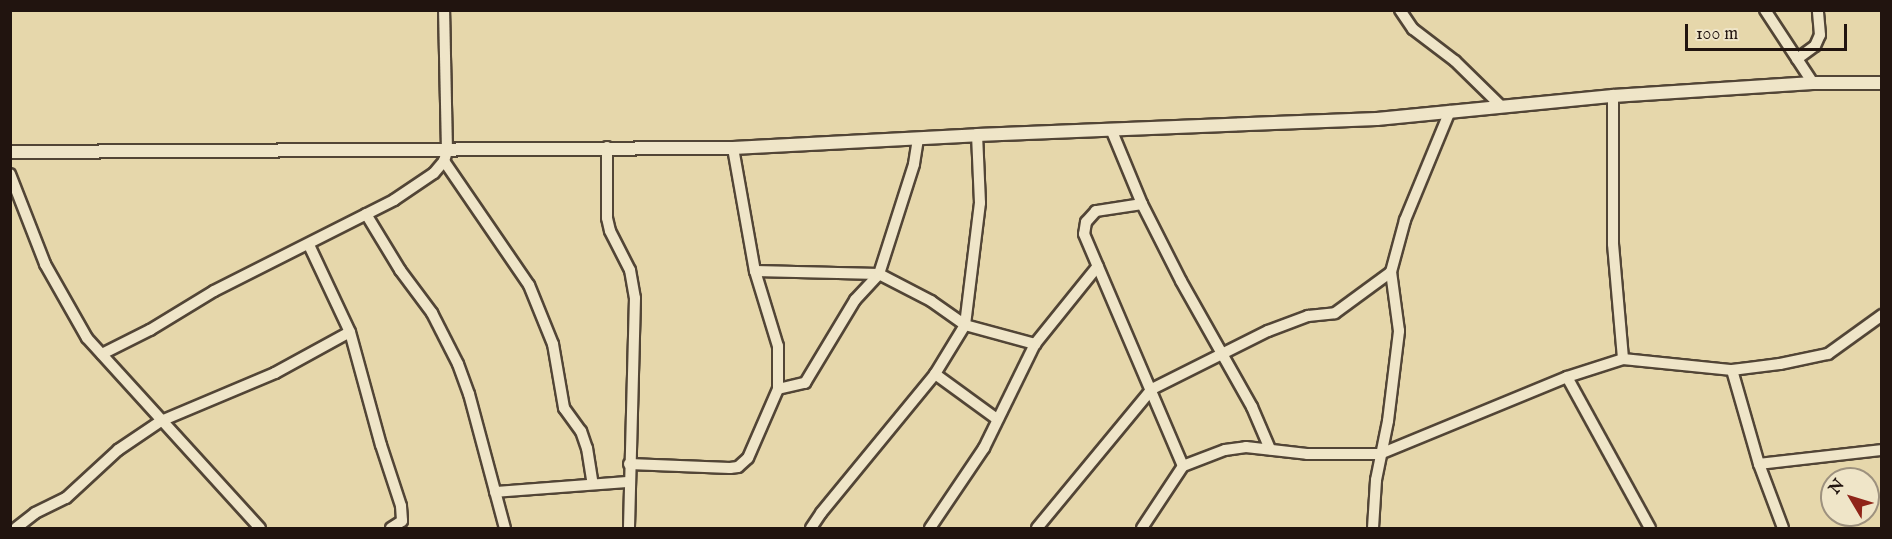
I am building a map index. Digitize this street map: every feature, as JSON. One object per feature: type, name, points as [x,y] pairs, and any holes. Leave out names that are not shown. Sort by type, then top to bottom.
[{"type":"street","points":[[444,10],[446,156],[530,285],[553,344],[564,408],[581,431],[587,448],[593,484]]},
{"type":"street","points":[[1400,10],[1413,29],[1455,61],[1501,106]]},
{"type":"street","points":[[1765,10],[1813,82]]},
{"type":"street","points":[[1797,59],[1808,54],[1820,35],[1818,10]]},
{"type":"street","points":[[10,152],[446,156],[608,147],[733,148],[977,135],[1377,119],[1613,96],[1813,82],[1881,83]]},
{"type":"street","points":[[1613,96],[1613,244],[1623,359]]},
{"type":"street","points":[[1373,528],[1380,454],[1388,421],[1399,330],[1391,272],[1405,220],[1450,111]]},
{"type":"street","points":[[1112,129],[1142,204],[1181,281],[1252,407],[1270,449]]},
{"type":"street","points":[[812,528],[821,513],[935,374],[965,325],[980,204],[977,135]]},
{"type":"street","points":[[778,389],[806,383],[855,300],[879,274],[914,164],[918,139]]},
{"type":"street","points":[[608,147],[607,218],[610,231],[630,270],[634,291],[629,528]]},
{"type":"street","points":[[629,464],[738,467],[754,449],[778,389],[778,346],[755,271],[733,148]]},
{"type":"street","points":[[102,354],[150,330],[214,291],[309,245],[422,183],[446,156]]},
{"type":"street","points":[[10,174],[50,274],[82,329],[161,421],[260,528]]},
{"type":"street","points":[[1142,204],[1103,208],[1091,214],[1084,228],[1084,234],[1183,466]]},
{"type":"street","points":[[366,214],[449,342],[470,394],[506,528]]},
{"type":"street","points":[[309,245],[350,332],[404,513],[402,521],[391,528]]},
{"type":"street","points":[[930,528],[975,464],[1035,344],[1098,266]]},
{"type":"street","points":[[755,271],[879,274],[931,301],[965,325],[1035,344]]},
{"type":"street","points":[[1037,528],[1152,389],[1268,331],[1308,316],[1335,313],[1391,272]]},
{"type":"street","points":[[1142,528],[1183,466],[1225,450],[1246,447],[1307,454],[1380,454],[1567,378],[1623,359],[1732,370],[1828,354],[1881,315]]},
{"type":"street","points":[[16,528],[35,513],[66,498],[118,450],[161,421],[275,373],[350,332]]},
{"type":"street","points":[[1732,370],[1759,464],[1783,528]]},
{"type":"street","points":[[935,374],[997,419]]},
{"type":"street","points":[[1567,378],[1650,528]]},
{"type":"street","points":[[1759,464],[1881,450]]},
{"type":"street","points":[[495,492],[629,482]]}]
